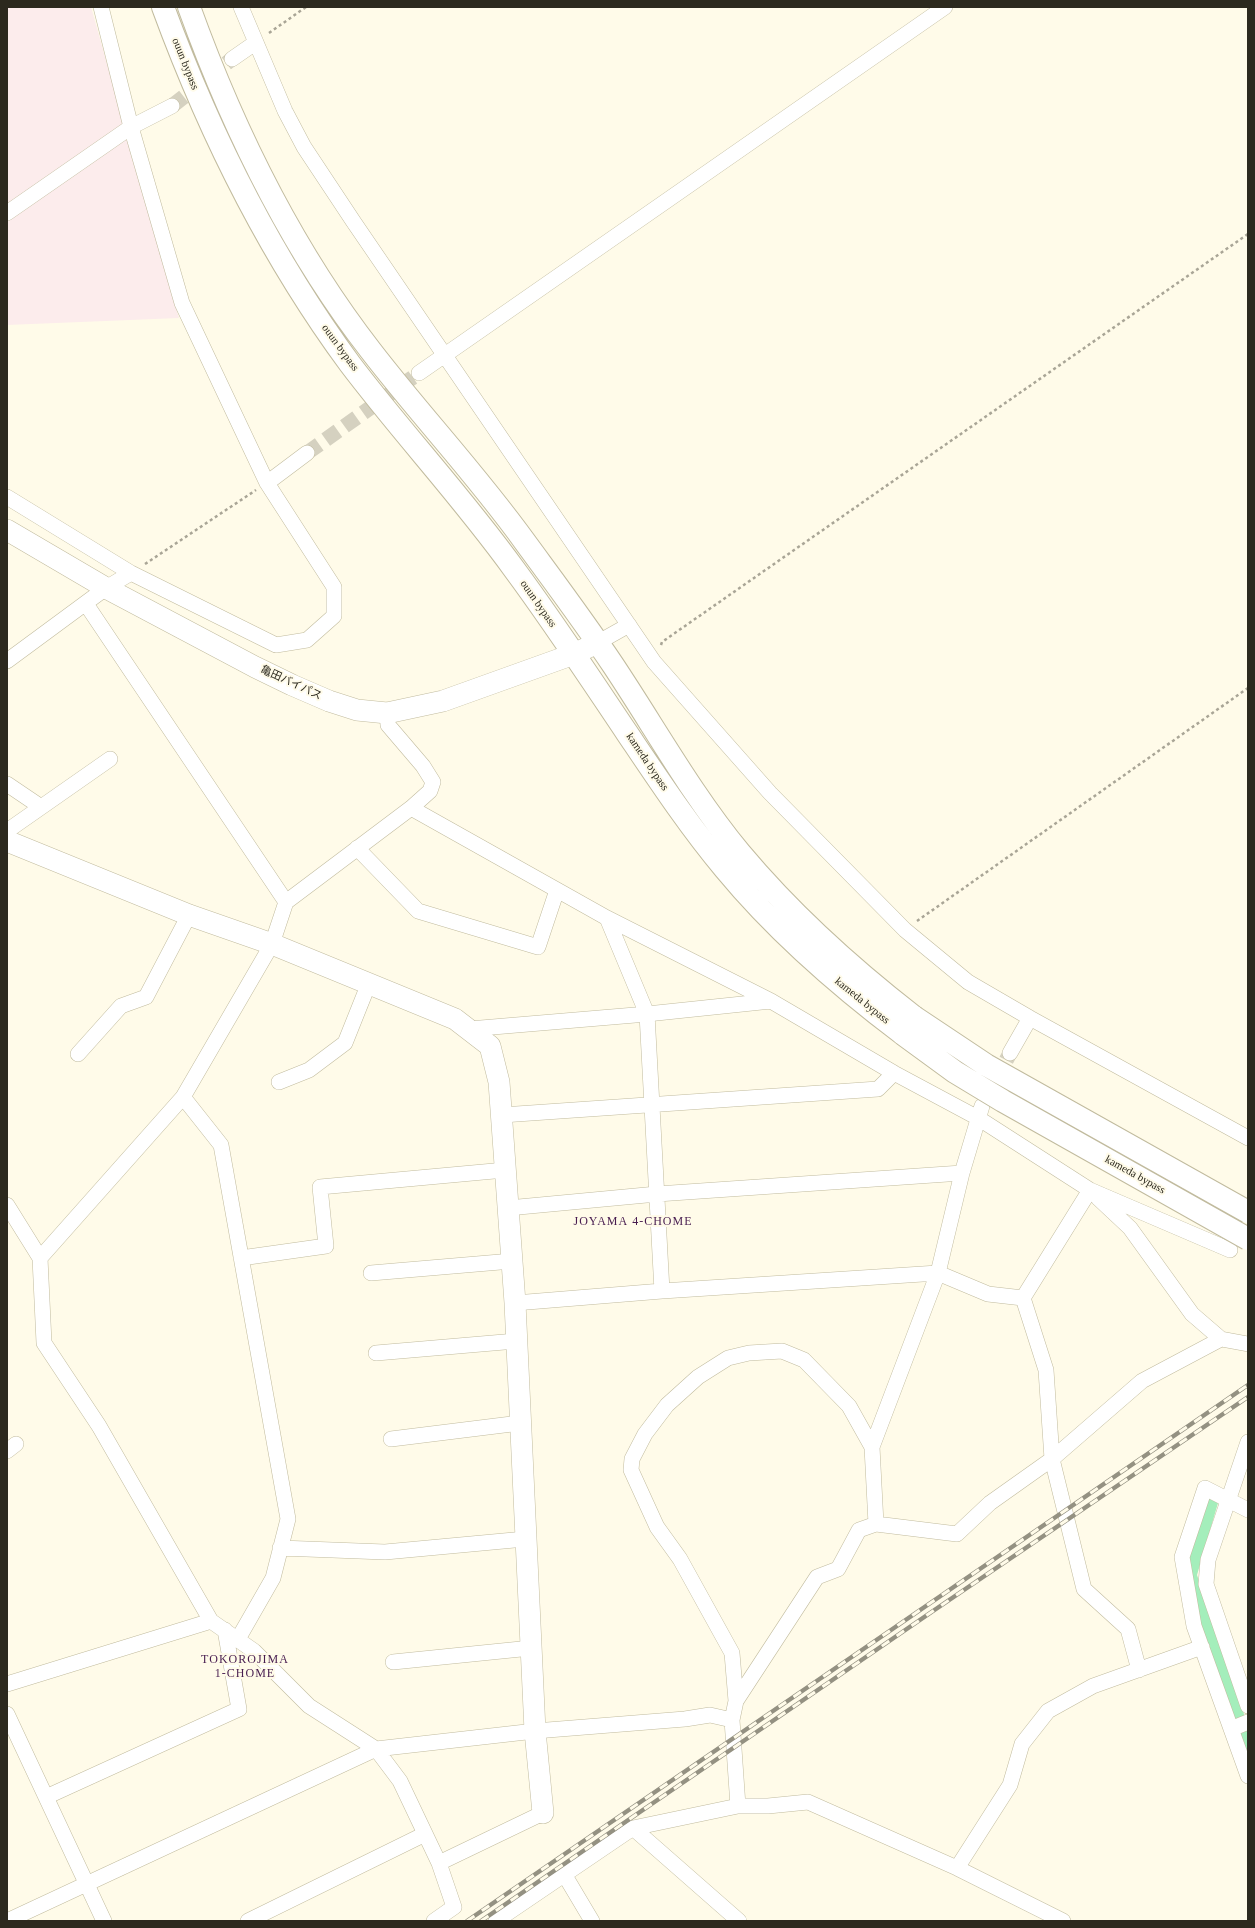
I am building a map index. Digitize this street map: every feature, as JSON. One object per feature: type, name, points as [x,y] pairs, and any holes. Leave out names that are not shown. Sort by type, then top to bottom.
[{"type":"highway","name":"ouun bypass","points":[[163,7],[186,68],[213,131],[239,184],[288,272],[350,364],[474,515],[574,654]]},
{"type":"highway","name":"ouun bypass","points":[[189,7],[206,56],[233,119],[283,217],[308,260],[369,349],[411,402],[494,498],[597,643]]},
{"type":"highway","name":"kameda bypass","points":[[597,643],[612,663],[669,752],[739,852],[775,892],[820,938],[866,980],[955,1072],[1239,1245]]},
{"type":"highway","name":"kameda bypass","points":[[574,654],[660,782],[724,868],[806,956],[858,999],[986,1065],[1248,1212]]},
{"type":"street","points":[[7,496],[131,574],[276,645],[307,640],[334,616],[334,587],[266,483],[182,303],[131,127],[101,7]]},
{"type":"street","points":[[241,7],[285,111],[304,147],[444,356],[654,662],[770,793],[905,930],[968,982],[1030,1018],[1248,1138]]},
{"type":"street","points":[[419,374],[945,7]]},
{"type":"street","points":[[232,59],[255,42]]},
{"type":"street","points":[[7,213],[131,127],[172,106]]},
{"type":"street","points":[[266,483],[307,453]]},
{"type":"street","name":"亀田バイパス","points":[[7,530],[106,588],[292,685],[329,701],[358,710],[387,712],[443,701],[574,654],[597,643]]},
{"type":"street","points":[[7,661],[106,588],[131,574]]},
{"type":"street","points":[[86,604],[286,902]]},
{"type":"street","points":[[597,643],[629,625]]},
{"type":"street","points":[[40,1258],[183,1097],[272,944],[286,902],[411,808],[430,791],[433,782],[423,766],[388,725],[387,712]]},
{"type":"street","points":[[7,831],[110,759]]},
{"type":"street","points":[[7,784],[41,808]]},
{"type":"street","points":[[411,808],[606,918],[771,1001],[894,1073],[980,1112],[1090,1190],[1130,1228],[1192,1314],[1221,1339],[1248,1344]]},
{"type":"street","points":[[7,841],[189,915],[272,944],[369,983],[455,1020],[490,1046],[499,1082],[502,1115],[515,1303],[535,1731],[544,1813],[439,1863]]},
{"type":"street","points":[[358,848],[418,911],[538,947],[557,890]]},
{"type":"street","points":[[78,1054],[120,1006],[146,997],[189,915]]},
{"type":"street","points":[[606,918],[647,1014],[662,1291]]},
{"type":"street","points":[[279,1082],[309,1070],[345,1043],[369,983]]},
{"type":"street","points":[[469,1029],[647,1014],[771,1001]]},
{"type":"street","points":[[1010,1054],[1030,1018]]},
{"type":"street","points":[[502,1115],[878,1089],[894,1073]]},
{"type":"street","points":[[183,1097],[221,1145],[288,1519],[273,1578],[238,1639]]},
{"type":"street","points":[[876,1524],[872,1447],[938,1273],[962,1173],[980,1112]]},
{"type":"street","points":[[241,1258],[326,1246],[320,1187],[505,1170]]},
{"type":"street","points":[[508,1208],[657,1194],[962,1173]]},
{"type":"street","points":[[1090,1190],[1239,1245]]},
{"type":"street","points":[[1090,1190],[1023,1298],[1046,1370],[1052,1460],[1084,1589],[1128,1629],[1139,1670]]},
{"type":"street","points":[[7,1205],[40,1258],[44,1343],[99,1426],[211,1621],[254,1651],[309,1706],[376,1749],[400,1780],[439,1863],[454,1907],[434,1921]]},
{"type":"street","points":[[371,1273],[512,1261]]},
{"type":"street","points":[[515,1303],[662,1291],[938,1273],[988,1294],[1023,1298]]},
{"type":"street","points":[[736,1701],[817,1577],[838,1569],[859,1530],[876,1524],[957,1534],[990,1503],[1052,1460],[1142,1381],[1221,1339]]},
{"type":"street","points":[[376,1354],[516,1341]]},
{"type":"street","points":[[738,1806],[732,1720],[736,1701],[732,1653],[680,1559],[657,1527],[631,1470],[632,1459],[645,1434],[667,1405],[698,1377],[728,1358],[749,1352],[782,1351],[804,1360],[849,1406],[872,1447]]},
{"type":"street","points":[[391,1439],[520,1423]]},
{"type":"street","points":[[1248,1442],[1208,1560],[1206,1584],[1248,1706]]},
{"type":"street","points":[[1248,1510],[1205,1488],[1182,1557],[1194,1626],[1248,1776]]},
{"type":"street","points":[[280,1548],[385,1552],[525,1539]]},
{"type":"street","points":[[7,1684],[211,1621]]},
{"type":"street","points":[[46,1797],[239,1709],[225,1630]]},
{"type":"street","points":[[957,1868],[1010,1785],[1022,1744],[1048,1711],[1093,1686],[1202,1647]]},
{"type":"street","points":[[393,1662],[531,1648]]},
{"type":"street","points":[[7,1714],[104,1921]]},
{"type":"street","points":[[7,1920],[376,1749],[535,1731],[685,1719],[710,1715],[732,1720]]},
{"type":"street","points":[[1231,1729],[1248,1722]]},
{"type":"street","points":[[496,1921],[633,1828],[738,1806],[768,1806],[808,1802],[957,1868],[1063,1921]]},
{"type":"street","points":[[633,1828],[733,1920]]},
{"type":"street","points":[[248,1921],[425,1834]]},
{"type":"street","points":[[564,1874],[592,1921]]},
{"type":"path","points":[[255,42],[306,7]]},
{"type":"path","points":[[654,662],[662,642],[1248,234]]},
{"type":"path","points":[[131,574],[266,483]]},
{"type":"path","points":[[905,930],[1248,688]]},
{"type":"shaded area","points":[[7,7],[91,7],[179,318],[7,325]]},
{"type":"green space","points":[[1209,1497],[1218,1503],[1197,1575],[1248,1726],[1248,1763],[1204,1637],[1187,1560]]},
{"type":"tunnel","points":[[172,106],[232,59]]},
{"type":"tunnel","points":[[307,453],[419,373]]},
{"type":"tunnel","points":[[985,1101],[1010,1053]]},
{"type":"railway","points":[[467,1921],[1248,1385]]},
{"type":"railway","points":[[481,1921],[1248,1397]]},
{"type":"district","name":"JOYAMA 4-CHOME","points":[[633,1222]]},
{"type":"district","name":"TOKOROJIMA 1-CHOME","points":[[245,1667]]}]
